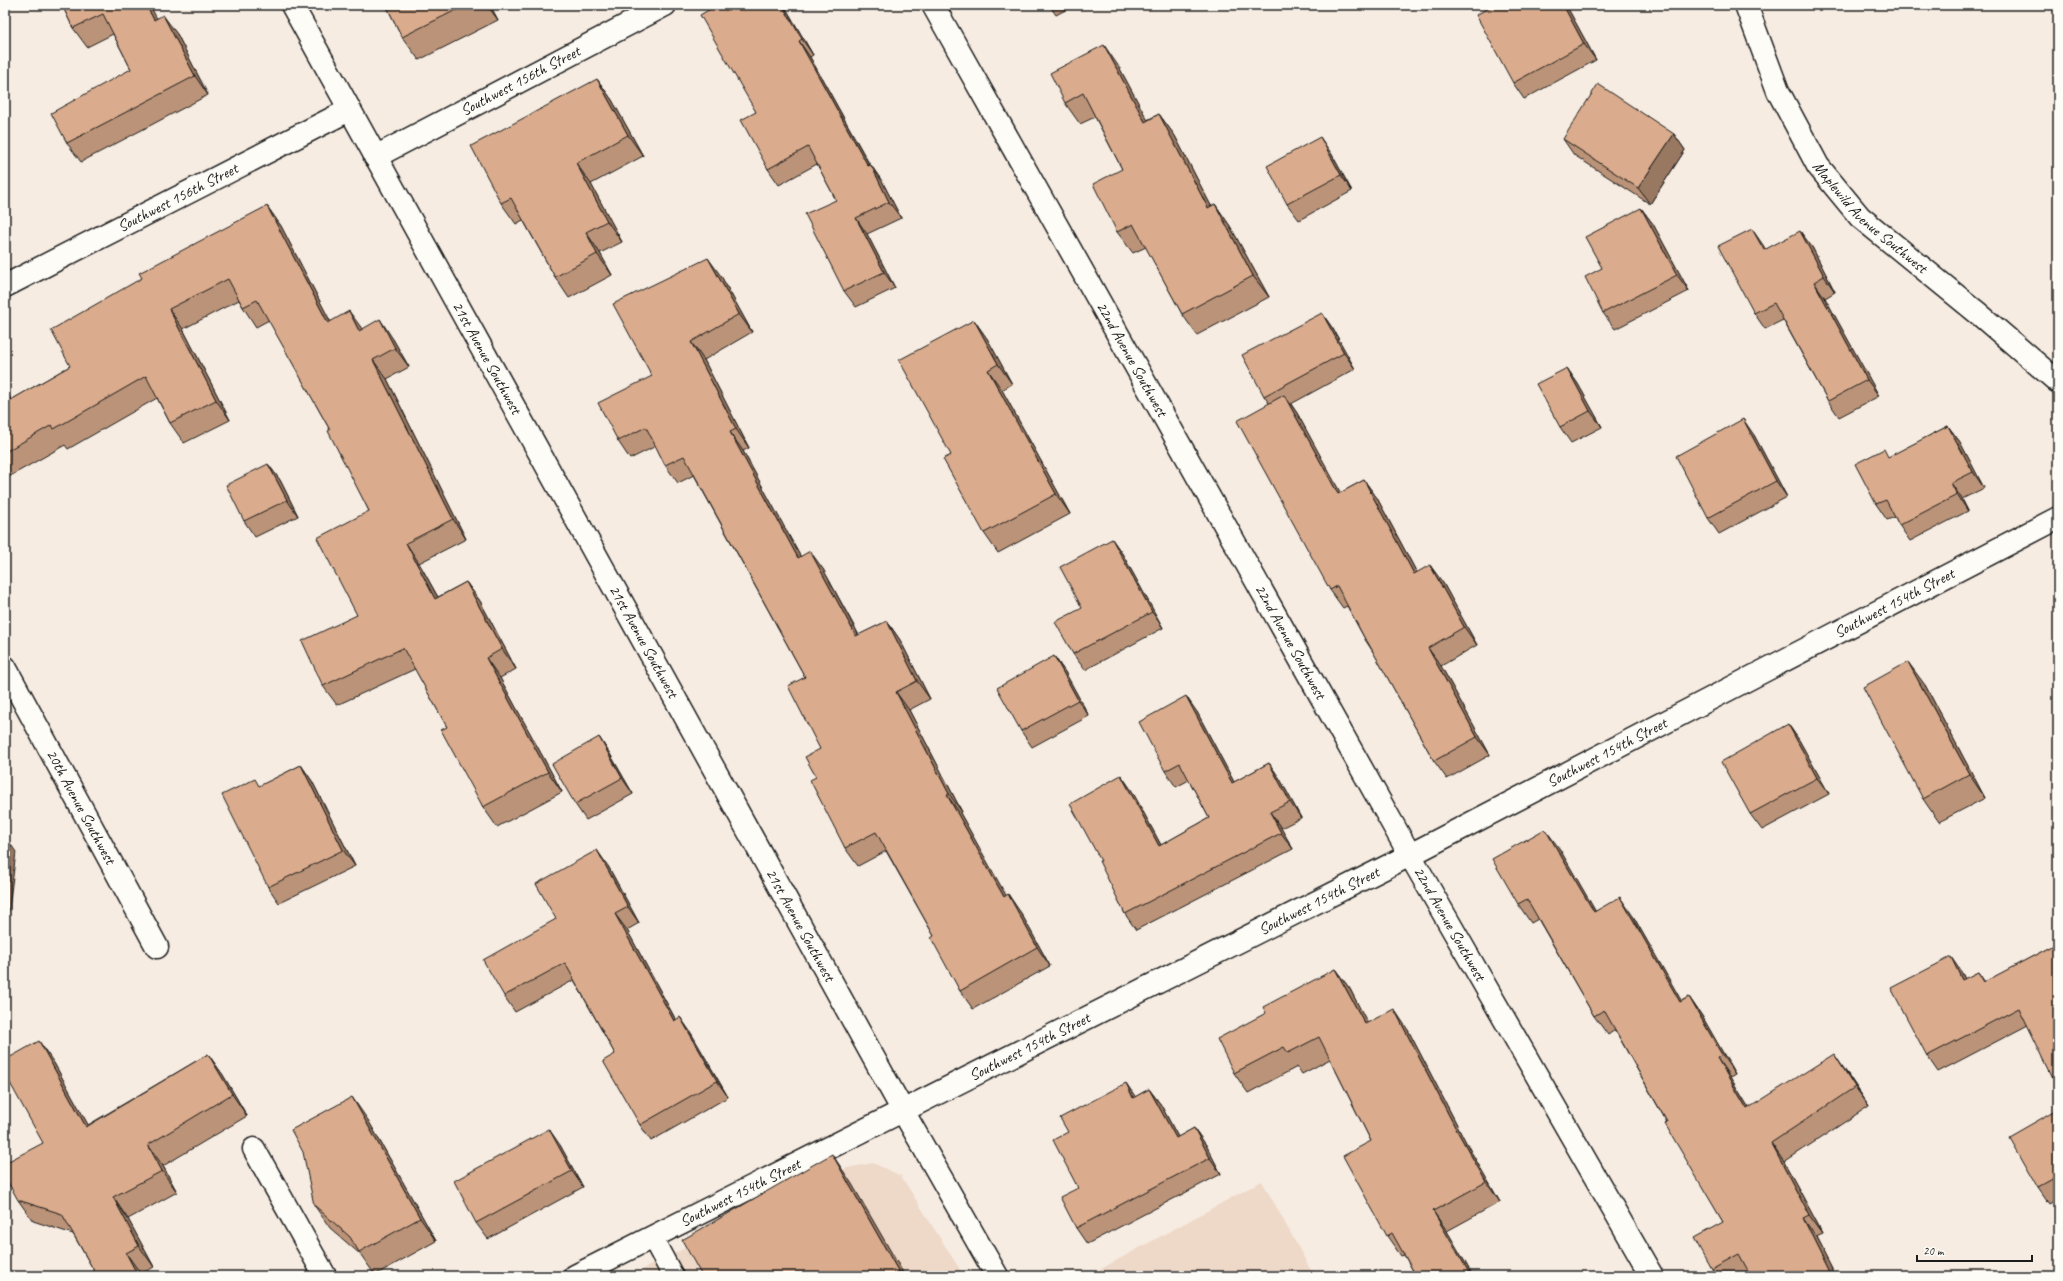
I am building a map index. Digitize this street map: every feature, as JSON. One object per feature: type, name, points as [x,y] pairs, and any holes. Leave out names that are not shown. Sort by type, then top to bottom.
[{"type":"street","name":"21st Avenue Southwest","points":[[292,5],[904,1111],[997,1276]]},
{"type":"street","name":"Southwest 156th Street","points":[[375,157],[665,5]]},
{"type":"street","name":"22nd Avenue Southwest","points":[[933,5],[1410,855],[1652,1276]]},
{"type":"street","name":"Maplewild Avenue Southwest","points":[[1746,5],[1778,91],[1818,166],[1860,218],[1979,314],[2058,382]]},
{"type":"street","name":"Southwest 156th Street","points":[[5,286],[350,110]]},
{"type":"street","name":"Southwest 154th Street","points":[[575,1276],[1410,855],[2058,518]]},
{"type":"street","name":"20th Avenue Southwest","points":[[5,667],[157,947]]},
{"type":"street","points":[[254,1149],[325,1276]]},
{"type":"lane","points":[[652,1237],[673,1276]]},
{"type":"shaded area","points":[[873,1163],[901,1176],[964,1276],[646,1276],[643,1269],[847,1168]]},
{"type":"shaded area","points":[[1262,1181],[1314,1276],[1088,1276]]},
{"type":"building","points":[[62,5],[146,5],[154,20],[163,15],[195,76],[67,143],[51,113],[131,69],[103,14],[73,28]]},
{"type":"building","points":[[386,5],[466,5],[402,37]]},
{"type":"building","points":[[717,5],[782,5],[802,39],[799,41],[868,166],[871,165],[889,202],[856,218],[884,272],[844,291],[805,214],[836,200],[808,147],[768,169],[741,120],[756,112],[700,15]]},
{"type":"building","points":[[1494,5],[1563,5],[1584,44],[1513,83],[1476,15]]},
{"type":"building","points":[[1104,45],[1145,122],[1159,114],[1208,208],[1215,204],[1253,276],[1182,314],[1133,224],[1117,232],[1093,184],[1122,169],[1083,93],[1065,103],[1050,73]]},
{"type":"building","points":[[597,79],[628,135],[576,163],[607,221],[586,232],[597,254],[555,277],[511,198],[501,203],[471,146]]},
{"type":"building","points":[[1598,84],[1674,134],[1638,188],[1563,139]]},
{"type":"building","points":[[1320,137],[1341,175],[1287,204],[1267,166]]},
{"type":"building","points":[[267,206],[328,323],[349,311],[359,331],[380,319],[395,348],[373,360],[453,519],[406,543],[435,599],[466,582],[502,649],[486,658],[548,772],[483,807],[441,730],[447,727],[403,648],[323,686],[302,641],[357,615],[317,538],[369,511],[328,431],[330,430],[257,300],[243,307],[228,279],[169,309],[216,400],[170,423],[146,376],[54,429],[52,425],[5,452],[5,393],[9,401],[70,366],[51,330],[142,278],[139,273]]},
{"type":"building","points":[[1641,208],[1677,275],[1603,313],[1585,277],[1602,268],[1585,237]]},
{"type":"building","points":[[1752,229],[1764,250],[1800,231],[1824,276],[1814,282],[1867,380],[1828,401],[1774,303],[1754,313],[1718,246]]},
{"type":"building","points":[[708,258],[739,314],[691,342],[736,429],[730,432],[798,558],[810,551],[856,636],[887,621],[917,681],[896,692],[949,794],[947,795],[1004,897],[1008,894],[1037,947],[960,991],[931,938],[934,936],[876,832],[845,848],[810,780],[816,777],[805,757],[820,749],[788,686],[805,677],[684,456],[665,465],[646,427],[618,441],[598,403],[652,376],[613,304]]},
{"type":"building","points":[[1322,313],[1344,353],[1264,396],[1242,355]]},
{"type":"building","points":[[974,320],[998,364],[988,370],[1056,494],[984,533],[943,459],[951,455],[899,360]]},
{"type":"building","points":[[1567,368],[1590,411],[1560,427],[1536,384]]},
{"type":"building","points":[[1284,395],[1338,494],[1364,480],[1414,574],[1430,565],[1464,627],[1428,648],[1477,737],[1434,761],[1366,641],[1337,586],[1330,590],[1237,421]]},
{"type":"building","points":[[1743,419],[1776,481],[1708,518],[1676,456]]},
{"type":"building","points":[[1948,426],[1973,472],[1951,483],[1957,495],[1899,525],[1886,500],[1876,504],[1855,464],[1884,449],[1888,457]]},
{"type":"building","points":[[268,464],[287,500],[244,521],[226,485]]},
{"type":"building","points":[[1112,539],[1152,612],[1073,654],[1055,622],[1082,608],[1060,567]]},
{"type":"building","points":[[1054,656],[1078,700],[1021,731],[997,688]]},
{"type":"building","points":[[1908,662],[1969,774],[1923,799],[1863,687]]},
{"type":"building","points":[[1186,696],[1232,783],[1269,763],[1290,802],[1270,812],[1281,833],[1125,914],[1099,861],[1101,861],[1070,804],[1121,775],[1159,846],[1209,818],[1180,763],[1165,771],[1139,722]]},
{"type":"building","points":[[1788,724],[1817,778],[1750,814],[1721,762]]},
{"type":"building","points":[[599,737],[622,778],[575,804],[552,764]]},
{"type":"building","points":[[301,765],[343,850],[268,887],[222,795],[255,779],[259,786]]},
{"type":"building","points":[[1545,829],[1594,912],[1620,897],[1680,1002],[1689,997],[1722,1055],[1717,1058],[1747,1109],[1834,1054],[1855,1087],[1771,1143],[1809,1215],[1803,1218],[1832,1276],[1751,1276],[1739,1254],[1711,1269],[1694,1238],[1723,1222],[1665,1124],[1667,1122],[1604,1010],[1594,1016],[1527,899],[1518,904],[1492,859]]},
{"type":"building","points":[[597,850],[628,907],[615,914],[674,1021],[680,1017],[717,1081],[640,1125],[603,1061],[615,1054],[565,963],[504,996],[483,960],[556,919],[536,884]]},
{"type":"building","points":[[2058,943],[2058,1088],[2019,1008],[1927,1056],[1891,988],[1951,957],[1962,980],[1978,972],[1984,982]]},
{"type":"building","points":[[1335,969],[1365,1024],[1394,1009],[1456,1129],[1486,1182],[1433,1211],[1471,1276],[1416,1276],[1392,1233],[1387,1236],[1343,1156],[1371,1141],[1319,1037],[1288,1053],[1284,1047],[1234,1073],[1217,1039],[1266,1013],[1263,1007]]},
{"type":"building","points":[[39,1041],[86,1127],[208,1054],[232,1094],[148,1145],[162,1171],[113,1197],[139,1246],[126,1253],[138,1276],[97,1276],[62,1214],[18,1200],[5,1177],[5,1163],[43,1143],[5,1074],[5,1060]]},
{"type":"building","points":[[1126,1083],[1133,1098],[1149,1089],[1176,1138],[1194,1128],[1210,1158],[1076,1228],[1060,1197],[1078,1188],[1053,1140],[1068,1132],[1060,1118]]},
{"type":"building","points":[[352,1097],[420,1218],[359,1252],[350,1237],[314,1205],[303,1152],[291,1130]]},
{"type":"building","points":[[2058,1109],[2058,1177],[2038,1188],[2009,1137]]},
{"type":"building","points":[[549,1129],[572,1171],[476,1223],[454,1181]]},
{"type":"building","points":[[832,1154],[901,1276],[702,1276],[682,1240]]}]
